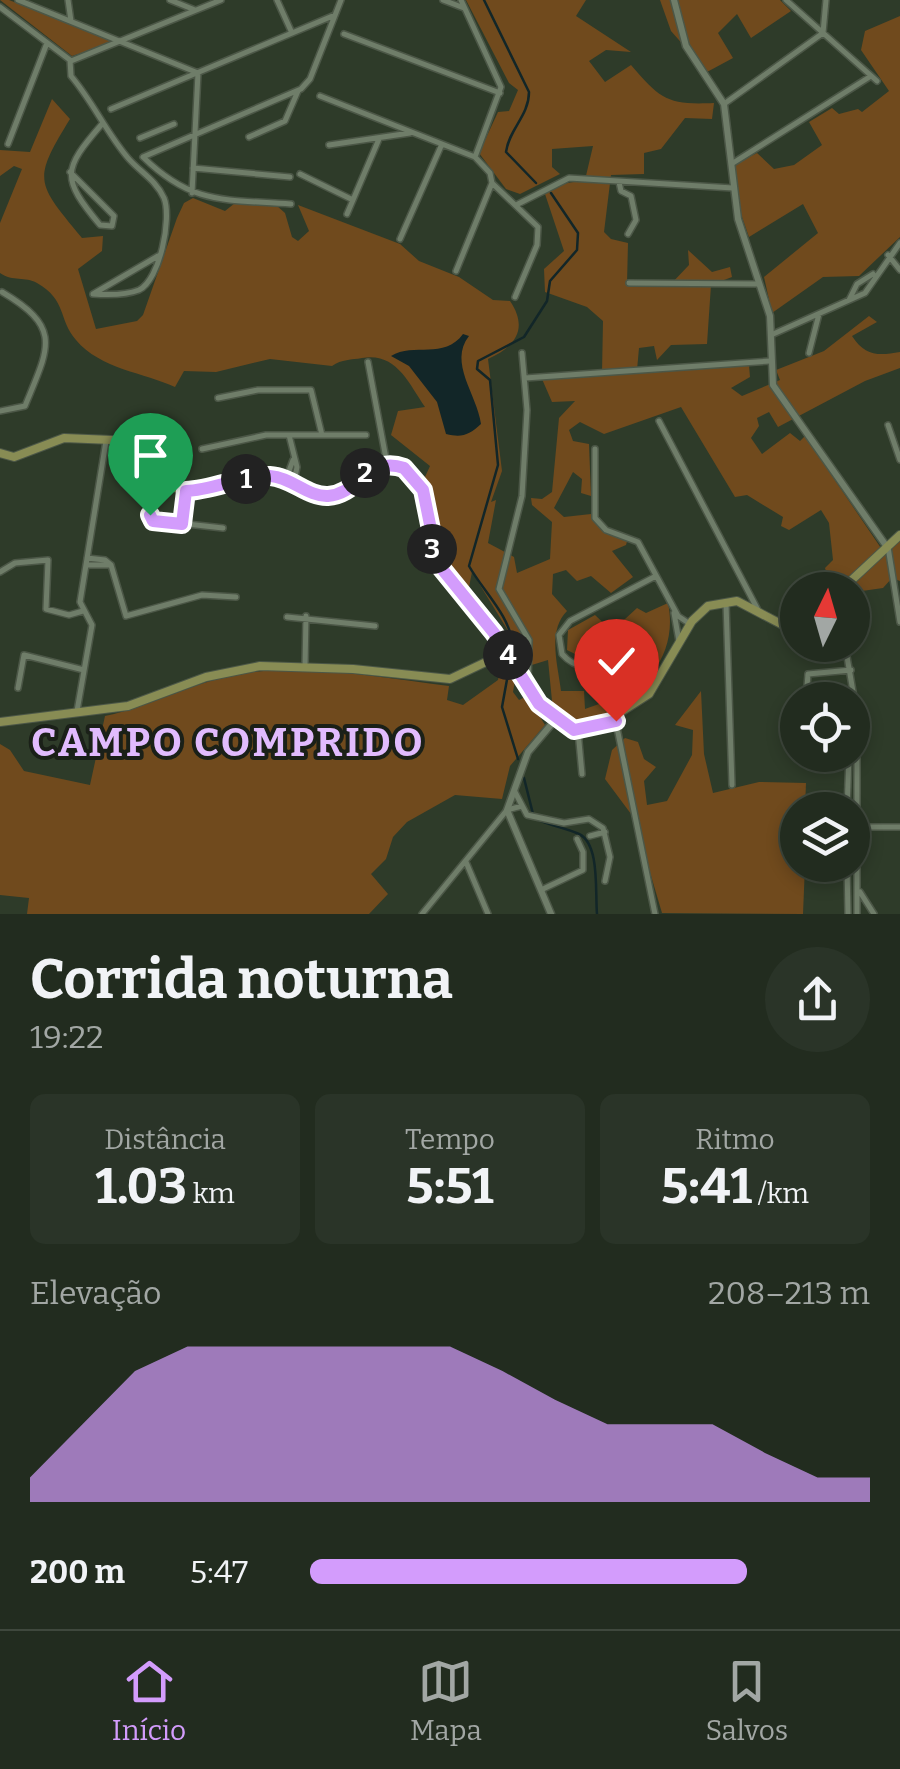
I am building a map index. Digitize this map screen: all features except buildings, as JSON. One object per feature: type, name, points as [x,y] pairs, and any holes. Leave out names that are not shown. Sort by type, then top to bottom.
[{"type":"main road","points":[[2,458],[56,439],[106,439],[132,447],[167,484],[185,491],[260,476],[290,481],[317,494],[333,495],[372,468],[387,464],[404,468],[417,480],[426,502],[434,558],[506,652],[528,688],[556,720],[578,731],[615,718],[656,687],[700,611],[726,600],[743,602],[780,624]]},
{"type":"main road","points":[[861,572],[900,535]]},
{"type":"main road","points":[[0,722],[134,704],[226,672],[271,665],[450,679],[506,652]]},
{"type":"street","points":[[18,0],[198,73]]},
{"type":"street","points":[[68,0],[71,22]]},
{"type":"street","points":[[170,0],[196,11]]},
{"type":"street","points":[[70,60],[124,43],[221,0]]},
{"type":"street","points":[[277,0],[292,34]]},
{"type":"street","points":[[249,137],[285,121],[298,91],[310,79],[340,0]]},
{"type":"street","points":[[443,0],[465,9]]},
{"type":"street","points":[[461,0],[489,59],[500,93],[475,157]]},
{"type":"street","points":[[674,0],[690,54],[724,104],[738,219],[772,335],[770,361],[778,395],[888,547],[900,622]]},
{"type":"street","points":[[786,0],[877,81]]},
{"type":"street","points":[[724,104],[823,32],[826,0]]},
{"type":"street","points":[[0,7],[70,60]]},
{"type":"street","points":[[111,110],[335,15]]},
{"type":"street","points":[[344,34],[500,93]]},
{"type":"street","points":[[8,144],[47,43]]},
{"type":"street","points":[[70,60],[69,72],[102,124],[163,195],[168,220],[158,256],[151,276],[141,288],[93,294],[158,256]]},
{"type":"street","points":[[192,193],[198,73]]},
{"type":"street","points":[[733,162],[871,76]]},
{"type":"street","points":[[292,204],[192,193],[176,187],[143,158],[298,91]]},
{"type":"street","points":[[320,96],[475,157],[490,172],[492,183],[456,272]]},
{"type":"street","points":[[70,172],[114,216],[112,226],[102,227],[77,197],[70,172],[76,154],[102,124]]},
{"type":"street","points":[[140,138],[174,124]]},
{"type":"street","points":[[329,145],[414,133]]},
{"type":"street","points":[[153,134],[159,150]]},
{"type":"street","points":[[347,214],[380,138]]},
{"type":"street","points":[[400,239],[442,144]]},
{"type":"street","points":[[193,168],[290,177]]},
{"type":"street","points":[[300,174],[353,200]]},
{"type":"street","points":[[515,202],[566,178],[733,188]]},
{"type":"street","points":[[619,181],[620,191],[631,196],[636,217],[628,234]]},
{"type":"street","points":[[492,183],[536,222],[539,236],[515,296]]},
{"type":"street","points":[[772,335],[868,290],[875,273],[900,243]]},
{"type":"street","points":[[888,255],[900,270]]},
{"type":"street","points":[[850,300],[857,284],[875,273]]},
{"type":"street","points":[[629,282],[759,284]]},
{"type":"street","points":[[1,411],[25,406],[46,338],[35,313],[2,292]]},
{"type":"street","points":[[810,353],[819,314]]},
{"type":"street","points":[[522,353],[522,496],[499,588],[528,640],[528,688]]},
{"type":"street","points":[[525,378],[770,361]]},
{"type":"street","points":[[368,362],[387,464]]},
{"type":"street","points":[[218,398],[258,390],[311,390],[322,435]]},
{"type":"street","points":[[659,421],[759,612]]},
{"type":"street","points":[[888,425],[900,460]]},
{"type":"street","points":[[289,435],[293,457],[290,481]]},
{"type":"street","points":[[202,449],[260,436],[366,435]]},
{"type":"street","points":[[77,714],[92,625],[80,602],[106,439]]},
{"type":"street","points":[[594,450],[595,518],[606,530],[634,538],[674,610],[680,643]]},
{"type":"street","points":[[153,490],[152,520],[223,528]]},
{"type":"street","points":[[182,524],[185,491]]},
{"type":"street","points":[[0,572],[16,563],[48,560],[46,610],[69,616],[85,614]]},
{"type":"street","points":[[86,562],[105,560],[111,565],[126,616],[202,595],[236,597]]},
{"type":"street","points":[[620,654],[595,666],[578,666],[562,654],[559,635],[570,620],[656,576]]},
{"type":"street","points":[[726,600],[732,785]]},
{"type":"street","points":[[674,610],[690,624]]},
{"type":"street","points":[[305,666],[306,616]]},
{"type":"street","points":[[287,617],[375,626]]},
{"type":"street","points":[[18,688],[24,655],[84,670]]},
{"type":"street","points":[[849,662],[851,682]]},
{"type":"street","points":[[807,682],[808,674],[851,670]]},
{"type":"street","points":[[615,718],[655,914]]},
{"type":"street","points":[[422,914],[507,810],[528,752],[556,720]]},
{"type":"street","points":[[578,731],[582,774]]},
{"type":"street","points":[[515,792],[532,815],[564,823],[588,819],[605,832],[610,857],[605,881]]},
{"type":"street","points":[[507,810],[522,806]]},
{"type":"street","points":[[507,810],[551,914]]},
{"type":"street","points":[[870,827],[900,826]]},
{"type":"street","points":[[590,836],[605,832]]},
{"type":"street","points":[[540,890],[582,871],[583,852],[576,840]]},
{"type":"street","points":[[466,861],[488,914]]},
{"type":"street","points":[[848,882],[848,914]]},
{"type":"street","points":[[857,914],[858,882]]},
{"type":"street","points":[[858,889],[874,914]]},
{"type":"shaded area","points":[[0,0],[9,0],[116,42],[72,56]]},
{"type":"shaded area","points":[[466,0],[586,0],[576,16],[631,52],[606,50],[589,61],[605,82],[631,65],[666,98],[714,103],[712,119],[685,118],[661,149],[644,153],[644,174],[611,175],[604,232],[611,239],[628,243],[627,284],[670,285],[689,265],[688,250],[712,272],[730,267],[732,277],[711,285],[707,344],[671,345],[657,360],[654,346],[639,348],[637,370],[749,365],[750,377],[731,388],[742,396],[780,380],[776,370],[824,351],[869,316],[877,322],[852,336],[857,343],[873,353],[900,352],[900,368],[865,381],[778,427],[769,412],[757,418],[759,426],[751,438],[762,454],[790,433],[800,441],[805,436],[885,554],[900,540],[900,581],[892,578],[883,588],[870,590],[870,572],[826,572],[825,568],[833,560],[829,523],[821,510],[789,530],[781,526],[783,517],[747,495],[735,497],[681,407],[604,434],[580,422],[569,430],[573,441],[589,444],[591,496],[581,493],[582,479],[573,472],[554,508],[564,517],[591,514],[605,533],[628,538],[626,545],[612,551],[633,577],[611,593],[591,576],[577,581],[566,570],[553,574],[552,594],[567,611],[556,638],[561,691],[584,691],[585,709],[599,704],[594,688],[618,663],[633,683],[639,681],[645,650],[636,639],[581,657],[567,650],[568,630],[595,615],[612,631],[637,608],[646,613],[668,603],[670,620],[664,652],[648,678],[610,711],[584,723],[553,711],[548,660],[522,668],[513,639],[472,572],[468,592],[440,555],[432,496],[425,477],[430,466],[391,435],[398,411],[425,407],[392,364],[374,357],[332,366],[270,359],[216,372],[184,371],[175,387],[97,358],[76,340],[47,289],[0,273],[0,223],[22,169],[14,166],[0,176],[0,150],[30,152],[52,99],[70,119],[45,169],[48,192],[82,238],[103,236],[102,251],[78,269],[96,329],[137,321],[143,315],[177,218],[184,203],[193,198],[225,211],[235,203],[277,206],[285,213],[292,237],[298,241],[309,231],[298,205],[400,244],[419,261],[459,277],[493,300],[510,301],[518,320],[516,336],[506,349],[488,359],[502,471],[491,502],[496,500],[488,543],[514,557],[517,573],[550,559],[552,522],[532,505],[531,498],[542,499],[552,492],[559,418],[575,401],[552,402],[542,379],[602,373],[603,321],[587,307],[545,292],[544,269],[564,251],[545,194],[551,186],[585,180],[593,146],[552,149],[552,167],[560,174],[520,194],[506,189],[479,153],[498,112],[509,111],[518,90],[509,83]]},
{"type":"shaded area","points":[[660,0],[780,0],[791,11],[751,38],[737,14],[718,33],[733,58],[707,72],[671,31]]},
{"type":"shaded area","points":[[900,16],[900,237],[859,276],[823,277],[772,313],[764,277],[818,233],[803,204],[749,237],[736,200],[735,164],[757,153],[774,169],[794,165],[822,145],[809,122],[832,108],[839,114],[858,109],[862,112],[889,91],[861,50],[865,31]]},
{"type":"shaded area","points":[[501,662],[515,680],[513,692],[519,700],[527,696],[545,725],[510,766],[502,799],[455,795],[407,822],[393,837],[386,859],[371,874],[388,894],[369,914],[27,914],[29,898],[0,895],[0,744],[10,750],[24,771],[90,785],[105,716],[210,681],[271,671],[348,673],[449,686],[447,700],[463,705],[498,680]]},
{"type":"shaded area","points":[[701,691],[704,754],[713,793],[759,782],[806,783],[806,792],[780,792],[780,882],[804,882],[803,914],[662,913],[634,818],[605,779],[612,750],[625,738],[638,742],[644,759],[656,767],[644,781],[647,805],[667,801],[692,755],[693,730],[675,725]]},
{"type":"water","points":[[463,334],[469,336],[463,346],[463,368],[481,424],[457,436],[446,434],[437,402],[409,366],[391,356],[409,350],[438,349]]},
{"type":"waterway","points":[[484,0],[529,92],[506,152],[536,183]]},
{"type":"waterway","points":[[512,643],[501,613],[469,566],[498,465],[490,380],[477,369],[478,361],[524,337],[547,301],[550,281],[577,250],[578,233],[551,193]]},
{"type":"waterway","points":[[508,674],[502,707],[518,759]]},
{"type":"waterway","points":[[524,778],[534,818],[586,839],[595,869],[597,914]]},
{"type":"district","name":"CAMPO COMPRIDO","points":[[228,742]]},
{"type":"route","points":[[150,515],[153,521],[182,524],[186,491],[253,478],[280,478],[325,496],[338,493],[383,464],[404,468],[423,490],[434,558],[494,633],[539,704],[560,724],[578,731],[615,718],[616,721]]}]
